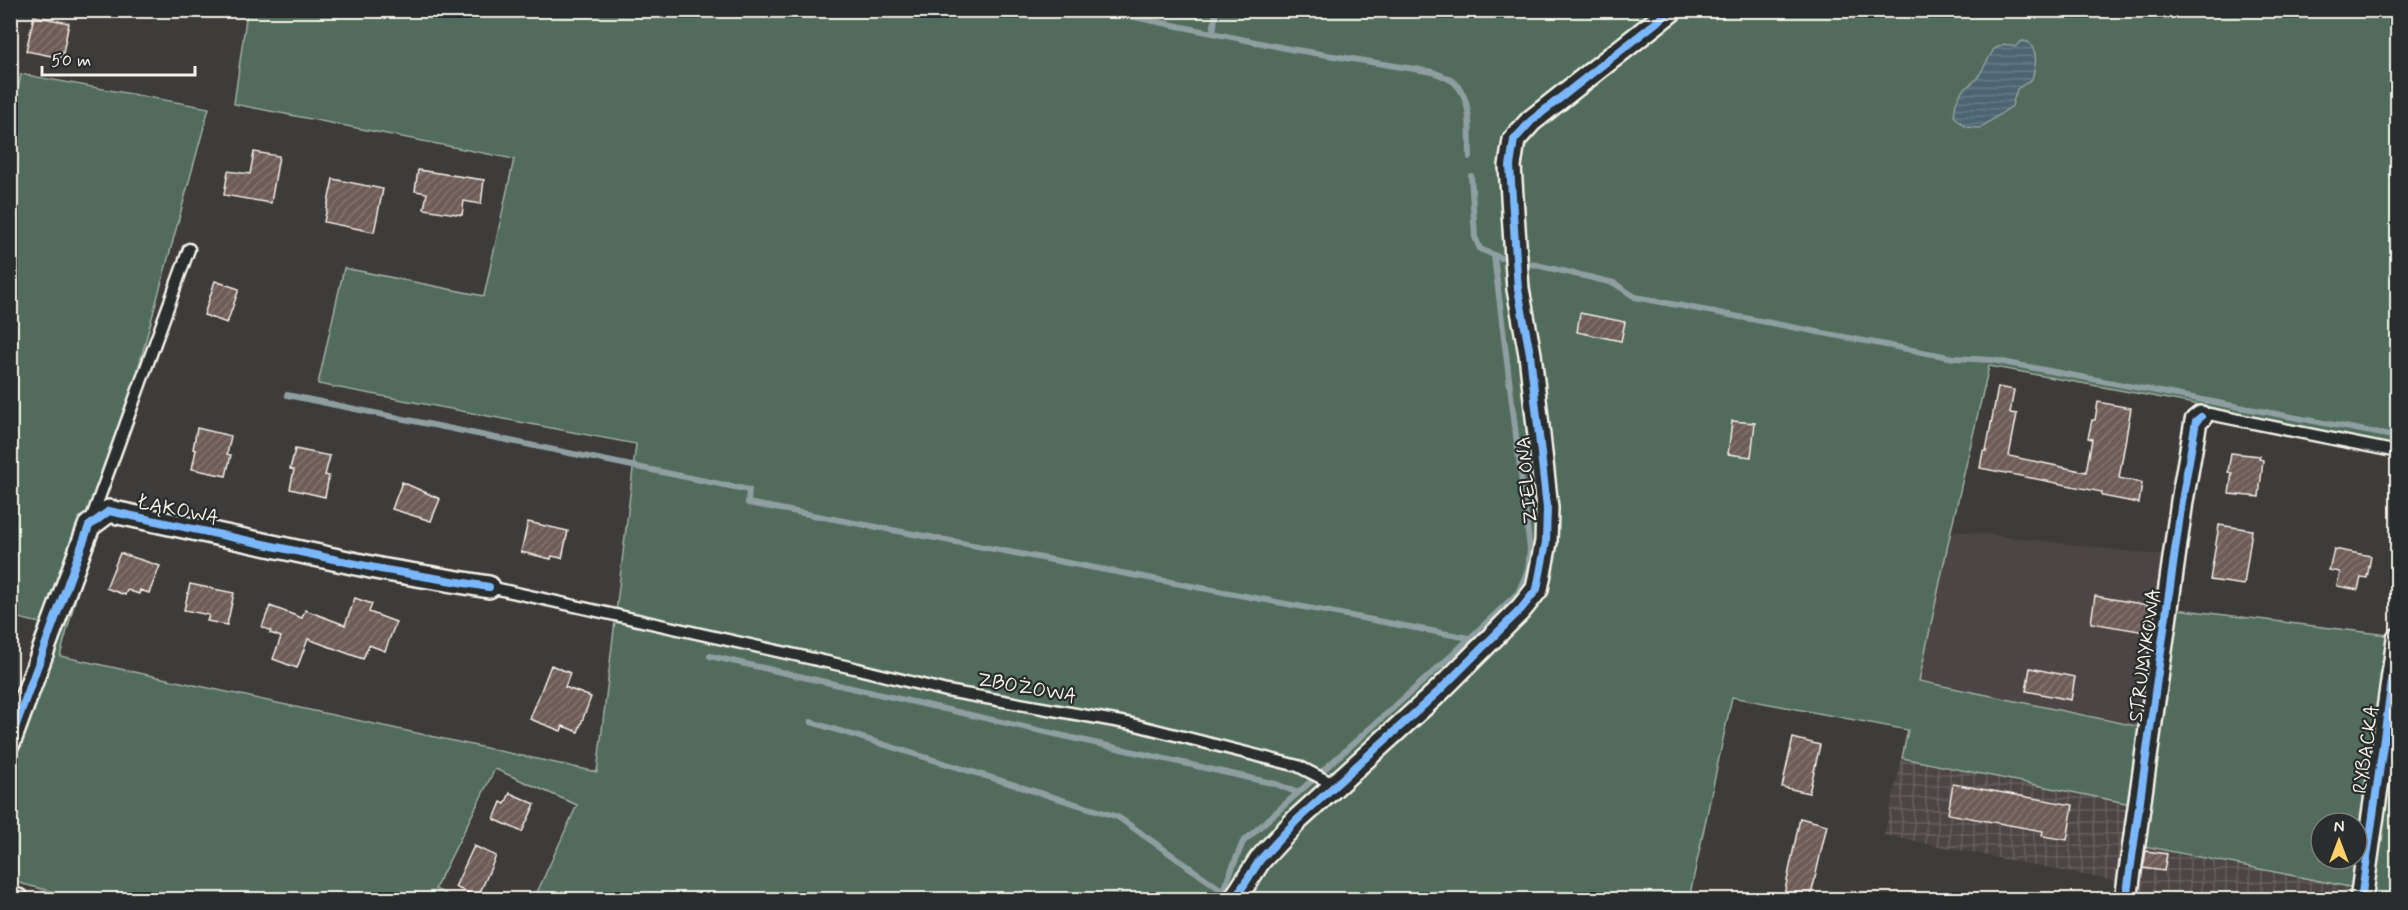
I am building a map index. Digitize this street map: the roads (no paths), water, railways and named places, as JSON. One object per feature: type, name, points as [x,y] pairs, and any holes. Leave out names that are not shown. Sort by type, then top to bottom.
[{"type":"street","name":"ZIELONA","points":[[1234,900],[1260,860],[1297,820],[1438,692],[1537,590],[1546,542],[1547,508],[1530,354],[1518,289],[1510,166],[1514,140],[1531,121],[1672,10]]},
{"type":"street","name":"STRUMYKOWA","points":[[2126,900],[2182,501],[2196,421],[2201,417]]},
{"type":"street","name":"ŁĄKOWA","points":[[89,526],[109,511],[380,569],[489,587]]},
{"type":"street","points":[[10,741],[89,526]]},
{"type":"street","name":"RYBACKA","points":[[2361,900],[2397,639]]},
{"type":"street","points":[[10,898],[18,900]]},
{"type":"lane","points":[[89,526],[189,249]]},
{"type":"lane","points":[[2201,417],[2209,414],[2397,452]]},
{"type":"lane","name":"ZBOŻOWA","points":[[489,587],[854,668],[947,691],[1132,724],[1298,766],[1335,786]]},
{"type":"water","points":[[2022,41],[2028,42],[2034,50],[2035,64],[2032,79],[2017,89],[2012,106],[1980,128],[1966,127],[1954,116],[1956,102],[1962,91],[1977,79],[1994,49],[2004,44],[2015,47]]},
{"type":"waterway","points":[[1100,10],[1290,49],[1433,72],[1455,83],[1465,98],[1469,118],[1470,157]]},
{"type":"waterway","points":[[1213,33],[1216,10]]},
{"type":"waterway","points":[[1471,176],[1475,237],[1480,249],[1501,258]]},
{"type":"waterway","points":[[1219,900],[1243,842],[1450,657],[1518,593],[1528,570],[1530,549],[1494,256]]},
{"type":"waterway","points":[[1528,263],[1614,283],[1635,297],[1954,358],[1992,360],[2398,437]]},
{"type":"waterway","points":[[287,395],[749,490],[748,503],[1469,638]]},
{"type":"waterway","points":[[710,656],[1276,784],[1298,793]]},
{"type":"waterway","points":[[811,722],[1118,817],[1223,891]]}]
